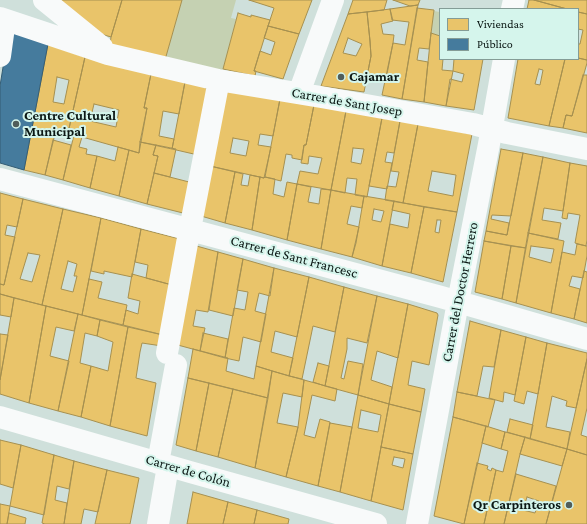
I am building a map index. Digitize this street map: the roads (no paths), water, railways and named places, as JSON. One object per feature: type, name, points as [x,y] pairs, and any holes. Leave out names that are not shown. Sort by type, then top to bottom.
[{"type":"street","points":[[44,0],[100,45],[108,54]]},
{"type":"street","points":[[299,93],[333,0]]},
{"type":"street","points":[[0,56],[2,23]]},
{"type":"street","name":"Carrer de Sant Josep","points":[[2,23],[108,54],[218,80],[473,124],[507,133],[587,149]]},
{"type":"street","name":"Carrer del Doctor Herrero","points":[[417,524],[504,60]]},
{"type":"street","points":[[158,524],[171,359],[190,229],[218,85]]},
{"type":"street","name":"Carrer de Sant Francesc","points":[[0,179],[190,229],[587,338]]},
{"type":"street","name":"Carrer de Colón","points":[[0,417],[376,524]]},
{"type":"place","name":"Cajamar","points":[[341,77]]},
{"type":"place","name":"Centre Cultural Municipal","points":[[16,124]]},
{"type":"place","name":"Qr Carpinteros","points":[[569,505]]}]
